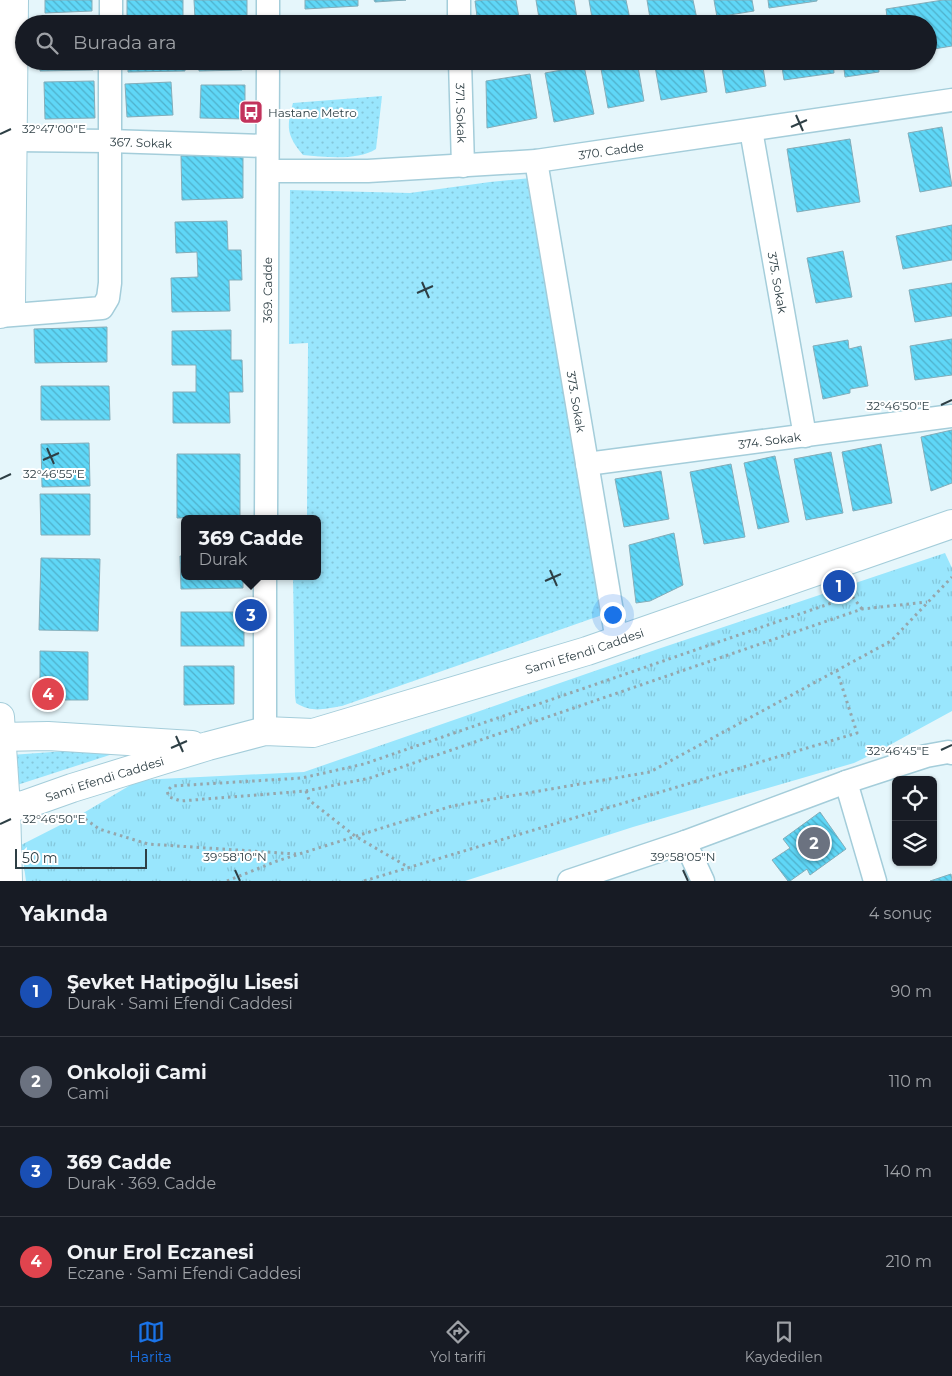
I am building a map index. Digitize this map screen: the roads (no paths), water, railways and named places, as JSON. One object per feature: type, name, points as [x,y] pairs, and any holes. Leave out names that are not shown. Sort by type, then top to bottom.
[{"type":"main road","points":[[0,315],[11,303],[14,0]]},
{"type":"main road","name":"Sami Efendi Caddesi","points":[[3,808],[24,805],[72,788],[208,746],[265,731],[313,733],[588,651],[952,524]]},
{"type":"main road","points":[[0,731],[8,881]]},
{"type":"main road","name":"Sami Efendi Caddesi","points":[[0,731],[48,736],[208,746]]},
{"type":"street","points":[[111,0],[111,15]]},
{"type":"street","points":[[268,0],[268,15]]},
{"type":"street","points":[[459,0],[459,15]]},
{"type":"street","points":[[0,315],[102,308],[108,298],[110,283],[110,70]]},
{"type":"street","name":"369. Cadde","points":[[266,515],[268,70]]},
{"type":"street","name":"371. Sokak","points":[[460,70],[463,166]]},
{"type":"street","name":"370. Cadde","points":[[268,171],[368,171],[536,161],[952,100]]},
{"type":"street","name":"375. Sokak","points":[[751,130],[805,436]]},
{"type":"street","name":"367. Sokak","points":[[13,140],[267,146]]},
{"type":"street","name":"373. Sokak","points":[[536,161],[617,641]]},
{"type":"street","name":"374. Sokak","points":[[587,464],[952,416]]},
{"type":"street","points":[[265,731],[266,580]]},
{"type":"street","points":[[569,881],[685,842],[846,782],[926,756],[952,753]]},
{"type":"street","points":[[846,782],[875,881]]},
{"type":"street","points":[[685,842],[703,881]]},
{"type":"place","name":"Hastane Metro","points":[[251,112]]},
{"type":"place","name":"Şevket Hatipoğlu Lisesi","points":[[839,586]]},
{"type":"place","name":"369 Cadde","points":[[251,615]]},
{"type":"place","name":"Onur Erol Eczanesi","points":[[48,694]]},
{"type":"place","name":"Onkoloji Cami","points":[[814,843]]}]
